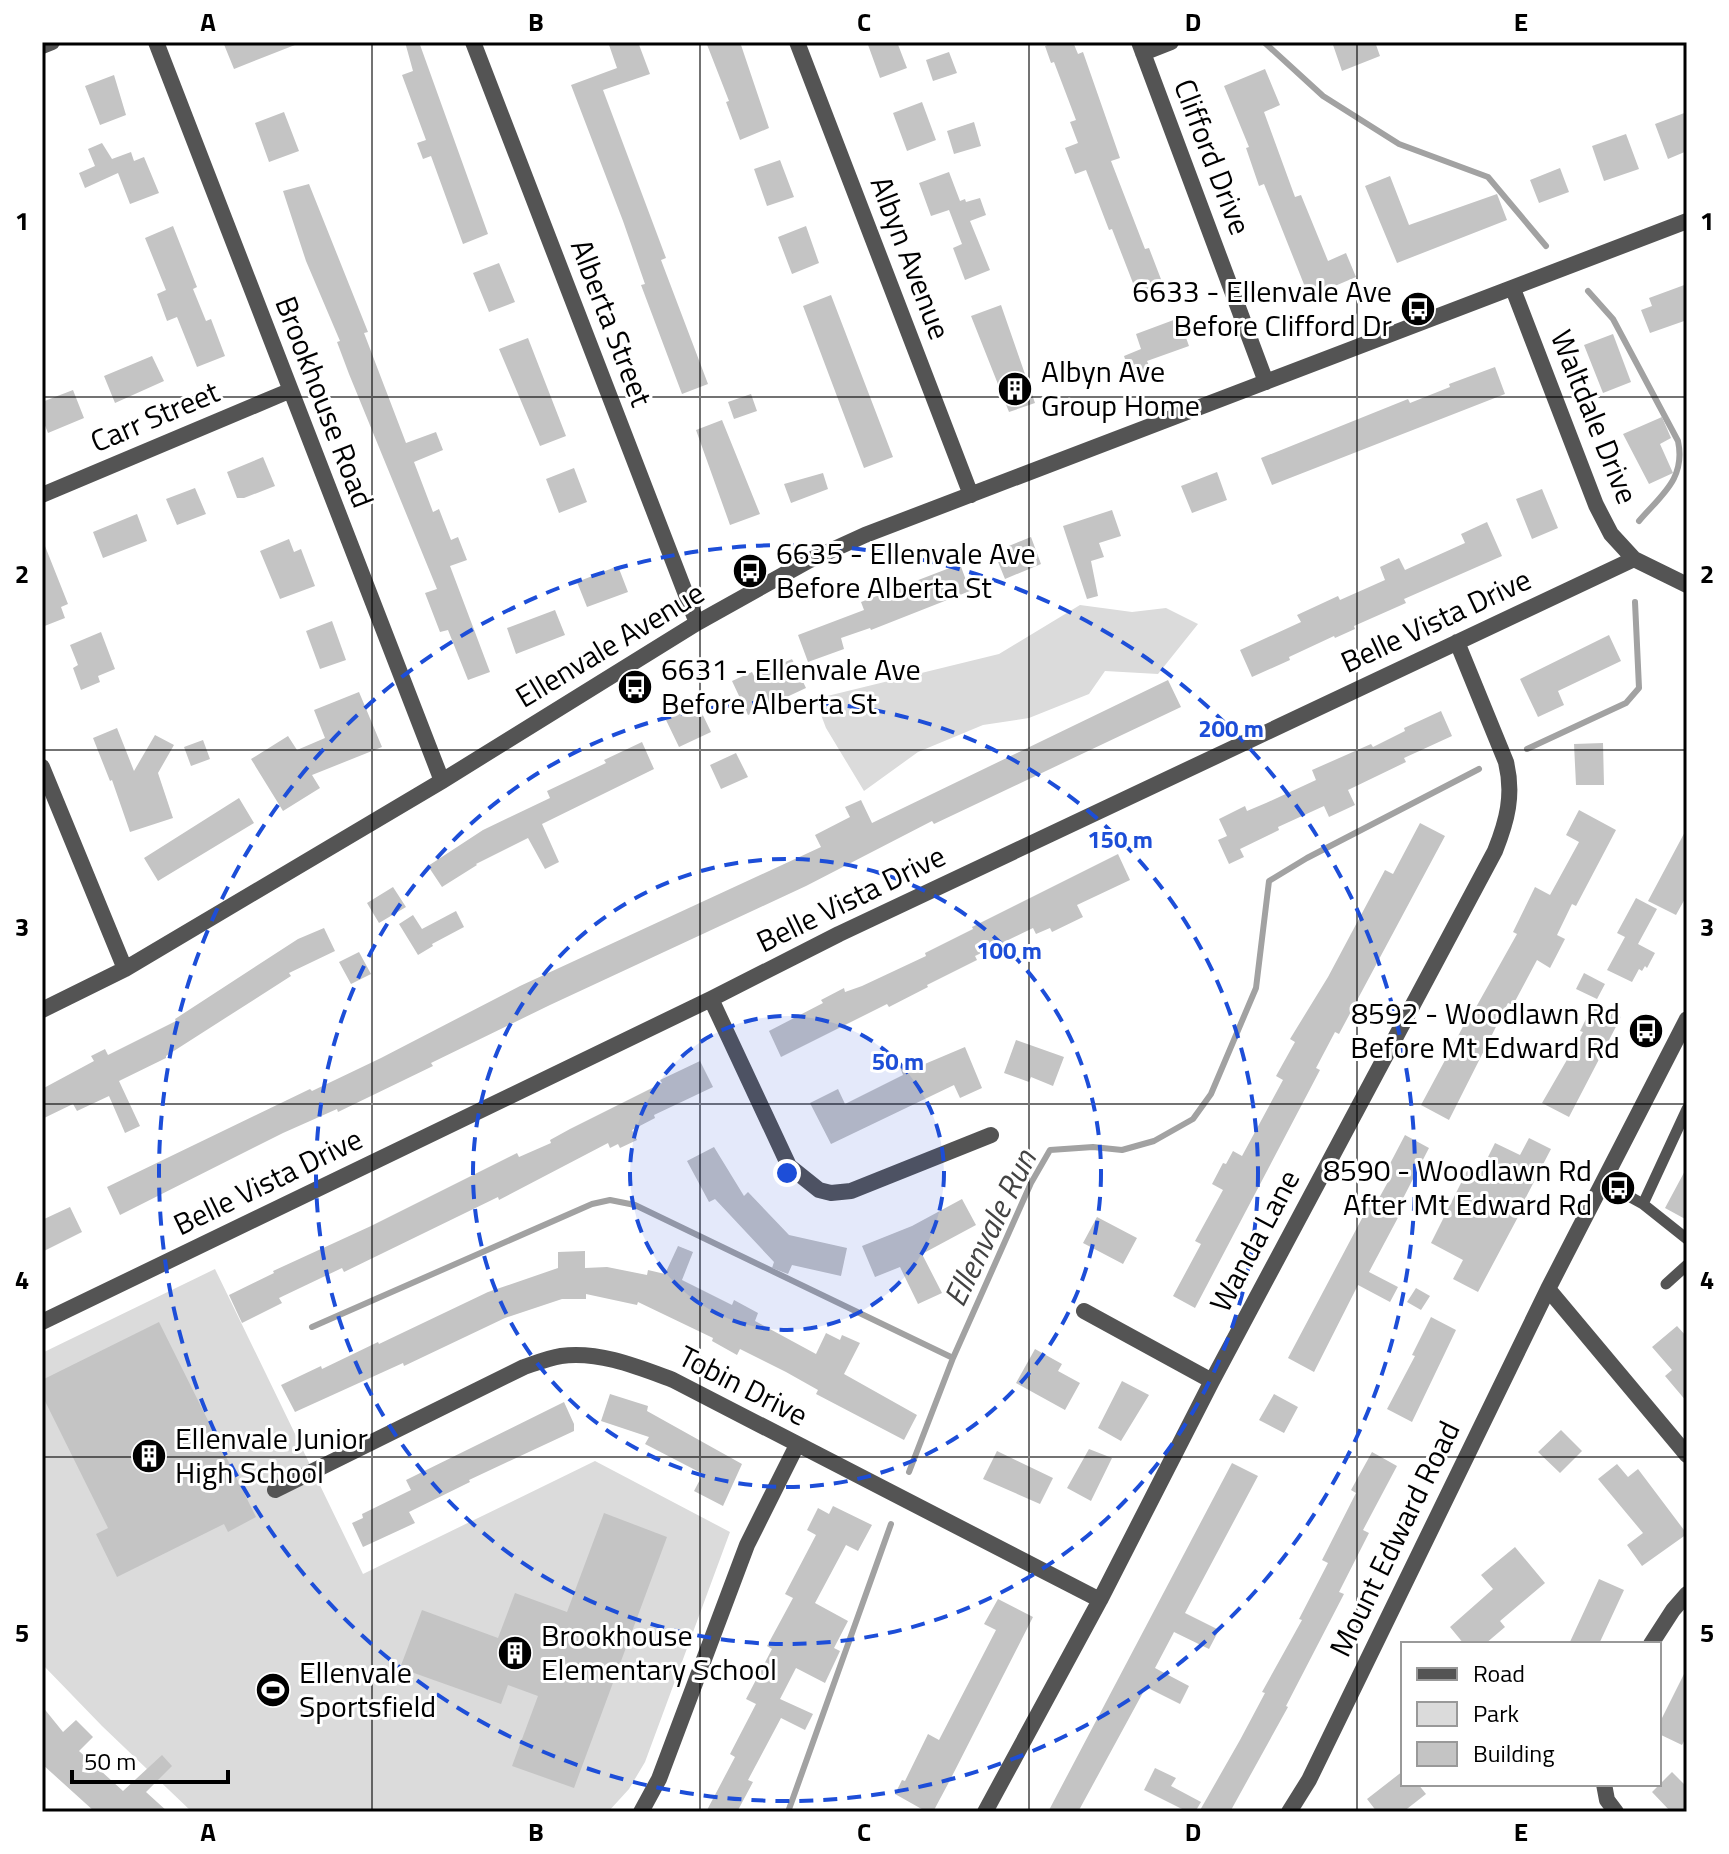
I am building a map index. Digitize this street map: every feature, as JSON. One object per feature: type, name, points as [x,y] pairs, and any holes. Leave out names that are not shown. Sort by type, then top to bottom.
[{"type":"street","points":[[42,46],[52,42]]},
{"type":"street","name":"Brookhouse Road","points":[[156,42],[442,781]]},
{"type":"street","name":"Alberta Street","points":[[473,42],[697,623]]},
{"type":"street","name":"Albyn Avenue","points":[[797,42],[971,495]]},
{"type":"street","points":[[1141,47],[1171,42]]},
{"type":"street","name":"Clifford Drive","points":[[1141,47],[1266,382]]},
{"type":"street","name":"Ellenvale Avenue","points":[[42,1010],[125,969],[442,781],[697,623],[808,561],[865,535],[1687,221]]},
{"type":"street","name":"Waltdale Drive","points":[[1513,289],[1596,505],[1611,534],[1634,559]]},
{"type":"street","name":"Carr Street","points":[[42,495],[289,391]]},
{"type":"street","points":[[1634,559],[1687,585]]},
{"type":"street","name":"Belle Vista Drive","points":[[42,1322],[711,999],[839,934],[1634,559]]},
{"type":"street","name":"Wanda Lane","points":[[985,1812],[1488,865],[1504,828],[1511,782],[1506,762],[1457,642]]},
{"type":"street","points":[[42,767],[125,969]]},
{"type":"street","points":[[711,999],[789,1166],[819,1190],[831,1193],[851,1191],[991,1135]]},
{"type":"street","name":"Mount Edward Road","points":[[1289,1812],[1309,1780],[1548,1289],[1687,1019]]},
{"type":"street","points":[[1548,1289],[1687,1455]]},
{"type":"street","points":[[1084,1311],[1212,1381]]},
{"type":"street","name":"Tobin Drive","points":[[275,1490],[524,1367],[559,1356],[590,1355],[629,1364],[673,1380],[1100,1600]]},
{"type":"street","points":[[641,1812],[659,1779],[747,1545],[797,1445]]},
{"type":"street","points":[[1652,1642],[1687,1594]]},
{"type":"street","points":[[1604,1786],[1607,1800],[1616,1812]]},
{"type":"lane","points":[[1643,1204],[1687,1109]]},
{"type":"lane","points":[[1603,1182],[1643,1204],[1687,1239]]},
{"type":"lane","points":[[1666,1284],[1687,1265]]},
{"type":"green space","points":[[1080,605],[1132,612],[1166,608],[1198,624],[1158,674],[1105,671],[1089,694],[1029,718],[983,725],[918,752],[864,791],[826,728],[815,699],[999,654]]},
{"type":"green space","points":[[215,1269],[363,1574],[595,1461],[730,1532],[645,1762],[629,1789],[608,1812],[192,1812],[42,1664],[42,1353]]},
{"type":"building","points":[[223,42],[300,42],[300,43],[234,69]]},
{"type":"building","points":[[405,42],[419,42],[488,234],[463,244],[431,156],[423,159],[417,143],[426,140],[402,75],[413,71]]},
{"type":"building","points":[[608,42],[638,42],[650,74],[603,90],[666,258],[661,260],[708,384],[682,394],[641,285],[645,284],[623,221],[571,85],[617,68]]},
{"type":"building","points":[[706,42],[740,42],[769,128],[740,140]]},
{"type":"building","points":[[867,42],[897,42],[907,68],[880,78]]},
{"type":"building","points":[[1055,42],[1073,42],[1078,54],[1083,52],[1120,158],[1111,161],[1145,249],[1149,248],[1164,287],[1138,296],[1086,170],[1075,174],[1065,148],[1078,143],[1070,122],[1076,120],[1045,46]]},
{"type":"building","points":[[1332,42],[1375,42],[1380,56],[1342,71]]},
{"type":"building","points":[[949,52],[957,73],[933,81],[926,60]]},
{"type":"building","points":[[1265,69],[1280,105],[1264,112],[1295,197],[1301,195],[1328,261],[1346,253],[1356,277],[1309,297],[1264,184],[1259,186],[1246,148],[1249,147],[1224,86]]},
{"type":"building","points":[[114,75],[126,115],[100,125],[85,86]]},
{"type":"building","points":[[922,102],[936,140],[907,151],[893,113]]},
{"type":"building","points":[[284,112],[299,151],[269,162],[255,123]]},
{"type":"building","points":[[1687,112],[1687,151],[1668,159],[1655,124]]},
{"type":"building","points":[[974,122],[981,146],[954,154],[947,131]]},
{"type":"building","points":[[1626,134],[1639,169],[1604,181],[1592,146]]},
{"type":"building","points":[[102,143],[112,159],[131,152],[134,161],[144,157],[159,193],[130,204],[118,173],[85,188],[79,173],[95,166],[88,149]]},
{"type":"building","points":[[780,160],[794,197],[767,206],[754,169]]},
{"type":"building","points":[[1560,168],[1569,192],[1539,203],[1530,180]]},
{"type":"building","points":[[949,172],[960,201],[980,198],[986,215],[970,221],[990,270],[965,280],[953,248],[962,244],[949,210],[931,216],[919,183]]},
{"type":"building","points":[[1390,176],[1409,225],[1497,194],[1507,220],[1397,263],[1365,186]]},
{"type":"building","points":[[309,184],[368,332],[364,333],[406,443],[436,432],[443,450],[414,462],[433,512],[439,509],[451,540],[458,537],[467,560],[450,566],[490,672],[468,680],[448,630],[440,632],[425,593],[437,589],[349,374],[337,342],[340,341],[306,261],[283,191]]},
{"type":"building","points":[[173,226],[197,287],[193,289],[206,321],[211,319],[225,356],[197,367],[177,317],[167,321],[157,294],[166,290],[145,238]]},
{"type":"building","points":[[806,226],[819,263],[792,274],[778,237]]},
{"type":"building","points":[[499,263],[515,302],[489,312],[473,273]]},
{"type":"building","points":[[1687,284],[1687,320],[1650,333],[1641,310],[1652,306],[1649,298]]},
{"type":"building","points":[[831,295],[893,457],[864,468],[803,306]]},
{"type":"building","points":[[1001,305],[1035,403],[1009,412],[971,316]]},
{"type":"building","points":[[1179,318],[1189,346],[1147,361],[1151,370],[1131,377],[1124,356],[1141,349],[1136,334]]},
{"type":"building","points":[[1613,334],[1631,382],[1603,393],[1584,345]]},
{"type":"building","points":[[528,338],[566,436],[540,446],[499,349]]},
{"type":"building","points":[[152,356],[164,381],[115,403],[104,376]]},
{"type":"building","points":[[1495,367],[1505,394],[1272,485],[1261,458],[1408,399],[1410,403]]},
{"type":"building","points":[[73,390],[84,418],[48,433],[42,418],[42,402]]},
{"type":"building","points":[[751,394],[757,411],[734,419],[728,402]]},
{"type":"building","points":[[1662,417],[1671,438],[1660,444],[1673,473],[1649,484],[1623,434]]},
{"type":"building","points":[[722,420],[760,514],[730,525],[696,430]]},
{"type":"building","points":[[263,457],[275,486],[237,498],[227,472]]},
{"type":"building","points":[[574,468],[587,502],[559,513],[546,479]]},
{"type":"building","points":[[1217,472],[1227,500],[1192,513],[1181,486]]},
{"type":"building","points":[[823,473],[828,489],[791,503],[784,484]]},
{"type":"building","points":[[195,488],[206,514],[177,525],[166,499]]},
{"type":"building","points":[[1542,489],[1558,528],[1532,539],[1516,499]]},
{"type":"building","points":[[1112,510],[1121,536],[1099,543],[1104,557],[1091,561],[1098,596],[1087,599],[1063,526]]},
{"type":"building","points":[[137,514],[147,541],[103,558],[93,532]]},
{"type":"building","points":[[1487,522],[1502,556],[1404,599],[1406,603],[1252,677],[1240,650],[1301,622],[1297,615],[1338,596],[1340,600],[1385,580],[1380,567],[1399,558],[1405,570],[1465,543],[1461,534]]},
{"type":"building","points":[[1031,537],[1041,564],[1005,579],[994,552]]},
{"type":"building","points":[[289,539],[294,552],[301,549],[315,586],[280,599],[260,551]]},
{"type":"building","points":[[43,541],[68,604],[61,607],[65,618],[42,627]]},
{"type":"building","points":[[960,564],[970,591],[871,630],[841,638],[844,649],[808,662],[798,635],[864,610],[861,602]]},
{"type":"building","points":[[618,566],[628,592],[587,607],[577,582]]},
{"type":"building","points":[[555,610],[565,635],[516,654],[507,628]]},
{"type":"building","points":[[332,621],[346,660],[320,669],[306,631]]},
{"type":"building","points":[[101,632],[115,669],[98,676],[100,682],[81,690],[73,668],[78,665],[70,645]]},
{"type":"building","points":[[1609,635],[1621,661],[1558,691],[1564,705],[1538,717],[1520,679]]},
{"type":"building","points":[[792,659],[806,688],[748,715],[732,681],[752,672],[754,676]]},
{"type":"building","points":[[1168,680],[1181,707],[934,824],[932,821],[806,886],[550,1005],[338,1112],[337,1109],[283,1133],[120,1215],[107,1187],[381,1058],[520,986],[821,847],[815,835],[850,817],[845,807],[861,800],[872,823]]},
{"type":"building","points":[[359,692],[382,747],[312,775],[320,788],[283,811],[251,759],[288,736],[297,750],[325,738],[314,710]]},
{"type":"building","points":[[698,705],[711,732],[679,747],[666,720]]},
{"type":"building","points":[[1441,711],[1452,736],[1404,758],[1406,762],[1348,790],[1355,805],[1329,817],[1324,806],[1278,827],[1279,830],[1240,849],[1244,857],[1229,864],[1218,840],[1227,836],[1219,819],[1245,806],[1247,811],[1316,780],[1312,770],[1371,744],[1373,747]]},
{"type":"building","points":[[117,728],[134,771],[155,735],[174,745],[158,773],[173,818],[130,832],[93,738]]},
{"type":"building","points":[[203,740],[210,759],[191,766],[184,747]]},
{"type":"building","points":[[642,742],[654,769],[542,824],[559,862],[545,869],[528,838],[476,864],[442,887],[428,866],[483,830],[550,798],[547,791]]},
{"type":"building","points":[[1603,743],[1604,785],[1576,785],[1574,744]]},
{"type":"building","points":[[736,753],[748,777],[721,789],[710,765]]},
{"type":"building","points":[[239,798],[254,823],[158,881],[144,858]]},
{"type":"building","points":[[1579,810],[1616,830],[1557,935],[1565,939],[1550,968],[1537,960],[1513,1005],[1508,1003],[1449,1120],[1421,1105],[1517,934],[1513,932],[1535,887],[1550,895],[1579,842],[1566,835]]},
{"type":"building","points":[[1420,823],[1445,836],[1339,1034],[1335,1032],[1316,1068],[1320,1070],[1195,1308],[1173,1296],[1201,1244],[1195,1241],[1223,1190],[1212,1184],[1233,1151],[1242,1156],[1283,1080],[1276,1076],[1295,1042],[1290,1039],[1328,977],[1385,870],[1393,874]]},
{"type":"building","points":[[1687,828],[1687,895],[1676,915],[1648,901]]},
{"type":"building","points":[[1118,854],[1130,880],[1077,905],[1083,917],[1052,932],[1050,928],[1036,934],[1033,928],[975,956],[977,960],[889,1007],[887,1004],[781,1057],[769,1031],[823,1003],[821,1000],[844,988],[845,992],[862,986],[926,956],[925,953],[972,927]]},
{"type":"building","points":[[393,887],[406,907],[379,923],[367,903]]},
{"type":"building","points":[[1636,898],[1657,909],[1638,944],[1655,953],[1647,968],[1639,969],[1632,982],[1607,970],[1625,937],[1617,933]]},
{"type":"building","points":[[456,911],[464,927],[418,955],[399,924],[413,915],[422,929]]},
{"type":"building","points":[[324,928],[335,951],[289,973],[291,976],[166,1058],[119,1081],[140,1126],[125,1133],[109,1096],[77,1111],[73,1104],[42,1119],[42,1089],[94,1061],[91,1056],[105,1049],[108,1055],[176,1021],[298,939]]},
{"type":"building","points":[[359,952],[371,974],[351,984],[339,962]]},
{"type":"building","points":[[1584,973],[1605,984],[1597,999],[1576,989]]},
{"type":"building","points":[[1594,1003],[1621,1017],[1569,1117],[1542,1103],[1583,1032],[1580,1031]]},
{"type":"building","points":[[1016,1040],[1064,1057],[1053,1086],[1031,1077],[1029,1082],[1004,1073]]},
{"type":"building","points":[[965,1047],[982,1088],[960,1098],[954,1085],[831,1144],[810,1103],[838,1089],[845,1104],[903,1075],[900,1067],[917,1060],[920,1066]]},
{"type":"building","points":[[700,1061],[713,1087],[654,1115],[655,1118],[632,1130],[637,1140],[620,1148],[618,1144],[610,1148],[608,1143],[499,1200],[498,1197],[344,1272],[342,1268],[279,1298],[282,1303],[242,1323],[229,1295],[517,1153],[519,1157],[551,1143],[550,1140]]},
{"type":"building","points":[[1405,1135],[1429,1148],[1397,1210],[1401,1212],[1369,1272],[1398,1287],[1390,1302],[1358,1285],[1314,1372],[1288,1358],[1368,1207],[1373,1209],[1389,1180],[1383,1177]]},
{"type":"building","points":[[1529,1138],[1551,1149],[1478,1292],[1453,1279],[1463,1260],[1431,1243],[1470,1165],[1481,1171],[1495,1143],[1520,1155]]},
{"type":"building","points":[[714,1147],[744,1196],[748,1192],[789,1235],[847,1248],[841,1276],[792,1265],[788,1274],[772,1268],[774,1262],[715,1199],[709,1202],[687,1161]]},
{"type":"building","points":[[1687,1167],[1687,1220],[1665,1208]]},
{"type":"building","points":[[962,1199],[976,1225],[922,1254],[942,1293],[918,1304],[900,1267],[875,1277],[862,1246],[912,1226]]},
{"type":"building","points":[[70,1207],[82,1232],[42,1252],[42,1220]]},
{"type":"building","points":[[1097,1217],[1137,1238],[1123,1264],[1083,1243]]},
{"type":"building","points":[[678,1246],[693,1252],[682,1280],[732,1305],[734,1300],[758,1313],[755,1321],[816,1354],[826,1333],[840,1340],[842,1335],[860,1343],[844,1374],[917,1415],[904,1440],[816,1394],[818,1390],[786,1372],[740,1349],[737,1355],[712,1341],[713,1338],[638,1302],[637,1305],[586,1294],[586,1299],[562,1299],[505,1318],[404,1366],[403,1363],[295,1412],[281,1385],[379,1344],[488,1292],[558,1268],[558,1252],[585,1251],[585,1268],[607,1267],[647,1275],[648,1270],[665,1274]]},
{"type":"building","points":[[1416,1288],[1430,1296],[1421,1310],[1407,1302]]},
{"type":"building","points":[[1431,1317],[1456,1330],[1412,1422],[1387,1409]]},
{"type":"building","name":"Ellenvale Junior High School","points":[[159,1322],[256,1517],[228,1532],[224,1524],[117,1577],[96,1534],[108,1528],[42,1395],[42,1380]]},
{"type":"building","points":[[1677,1326],[1687,1337],[1687,1402],[1665,1376],[1672,1370],[1652,1347]]},
{"type":"building","points":[[1035,1349],[1062,1364],[1058,1371],[1080,1383],[1065,1410],[1016,1383]]},
{"type":"building","points":[[1122,1381],[1149,1395],[1121,1441],[1098,1428]]},
{"type":"building","points":[[610,1394],[648,1406],[647,1411],[742,1464],[723,1506],[694,1491],[703,1474],[645,1444],[649,1437],[601,1421]]},
{"type":"building","points":[[1274,1394],[1298,1407],[1284,1433],[1259,1420]]},
{"type":"building","points":[[564,1402],[574,1431],[409,1512],[415,1523],[363,1547],[352,1523],[363,1518],[362,1514],[411,1490],[406,1480]]},
{"type":"building","points":[[1561,1430],[1582,1451],[1560,1473],[1538,1452]]},
{"type":"building","points":[[1089,1449],[1112,1458],[1091,1501],[1067,1488]]},
{"type":"building","points":[[997,1451],[1053,1478],[1040,1504],[983,1479]]},
{"type":"building","points":[[1372,1452],[1397,1466],[1363,1530],[1369,1533],[1339,1592],[1344,1594],[1288,1707],[1230,1812],[1199,1812],[1302,1620],[1299,1619],[1328,1563],[1322,1560],[1356,1493],[1351,1490]]},
{"type":"building","points":[[1232,1463],[1258,1476],[1185,1613],[1219,1630],[1209,1649],[1174,1632],[1155,1668],[1189,1686],[1180,1704],[1146,1687],[1078,1812],[1048,1812]]},
{"type":"building","points":[[1617,1464],[1628,1477],[1638,1469],[1687,1534],[1642,1566],[1627,1545],[1643,1533],[1598,1479]]},
{"type":"building","points":[[833,1506],[872,1525],[858,1551],[846,1545],[815,1603],[848,1621],[834,1648],[840,1651],[825,1683],[796,1668],[780,1699],[813,1714],[805,1730],[781,1718],[748,1780],[753,1782],[737,1812],[706,1812],[735,1757],[730,1754],[756,1704],[746,1699],[772,1649],[767,1646],[793,1598],[785,1594],[816,1535],[807,1530],[818,1508],[829,1514]]},
{"type":"building","name":"Brookhouse Elementary School","points":[[604,1513],[667,1537],[574,1788],[512,1766],[538,1696],[508,1685],[501,1704],[400,1668],[422,1610],[498,1638],[515,1593],[567,1612]]},
{"type":"building","points":[[1515,1547],[1545,1583],[1500,1621],[1505,1627],[1487,1642],[1462,1642],[1450,1627],[1493,1589],[1481,1575]]},
{"type":"building","points":[[1599,1579],[1624,1590],[1600,1642],[1570,1642]]},
{"type":"building","points":[[998,1599],[1033,1617],[933,1812],[927,1812],[895,1794],[902,1780],[905,1781],[928,1734],[939,1740],[996,1630],[984,1624]]},
{"type":"building","points":[[1687,1668],[1687,1735],[1682,1745],[1661,1735],[1661,1720]]},
{"type":"building","points":[[42,1706],[63,1732],[76,1720],[93,1737],[79,1751],[123,1791],[162,1755],[172,1766],[146,1792],[168,1812],[95,1812],[42,1764]]},
{"type":"building","points":[[1155,1768],[1176,1778],[1171,1786],[1201,1802],[1195,1812],[1188,1812],[1144,1790]]},
{"type":"building","points":[[1672,1772],[1687,1787],[1687,1812],[1671,1812],[1652,1792]]},
{"type":"building","points":[[1401,1773],[1401,1786],[1420,1786],[1426,1794],[1403,1812],[1377,1812],[1367,1799]]},
{"type":"waterway","name":"Ellenvale Run","points":[[1264,42],[1323,96],[1399,144],[1488,177],[1546,246]]},
{"type":"waterway","name":"Ellenvale Run","points":[[1588,291],[1613,319],[1678,441],[1680,454],[1675,476],[1639,521]]},
{"type":"waterway","name":"Ellenvale Run","points":[[1527,749],[1626,703],[1639,688],[1635,602]]},
{"type":"waterway","name":"Ellenvale Run","points":[[909,1472],[953,1358],[1031,1183],[1050,1150],[1093,1147],[1122,1150],[1154,1141],[1193,1119],[1211,1094],[1256,988],[1269,881],[1307,858],[1479,769]]},
{"type":"waterway","points":[[312,1327],[592,1204],[610,1200],[635,1205],[953,1358]]},
{"type":"waterway","name":"Ellenvale Run","points":[[788,1812],[891,1524]]},
{"type":"place","name":"6633 - Ellenvale Ave Before Clifford Dr","points":[[1418,309]]},
{"type":"place","name":"Albyn Ave Group Home","points":[[1015,389]]},
{"type":"place","name":"6635 - Ellenvale Ave Before Alberta St","points":[[750,571]]},
{"type":"place","name":"6631 - Ellenvale Ave Before Alberta St","points":[[635,687]]},
{"type":"place","name":"8592 - Woodlawn Rd Before Mt Edward Rd","points":[[1646,1031]]},
{"type":"place","name":"8590 - Woodlawn Rd After Mt Edward Rd","points":[[1618,1188]]},
{"type":"place","name":"Ellenvale Junior High School","points":[[149,1456]]},
{"type":"place","name":"Brookhouse Elementary School","points":[[515,1653]]},
{"type":"place","name":"Ellenvale Sportsfield","points":[[273,1690]]}]
